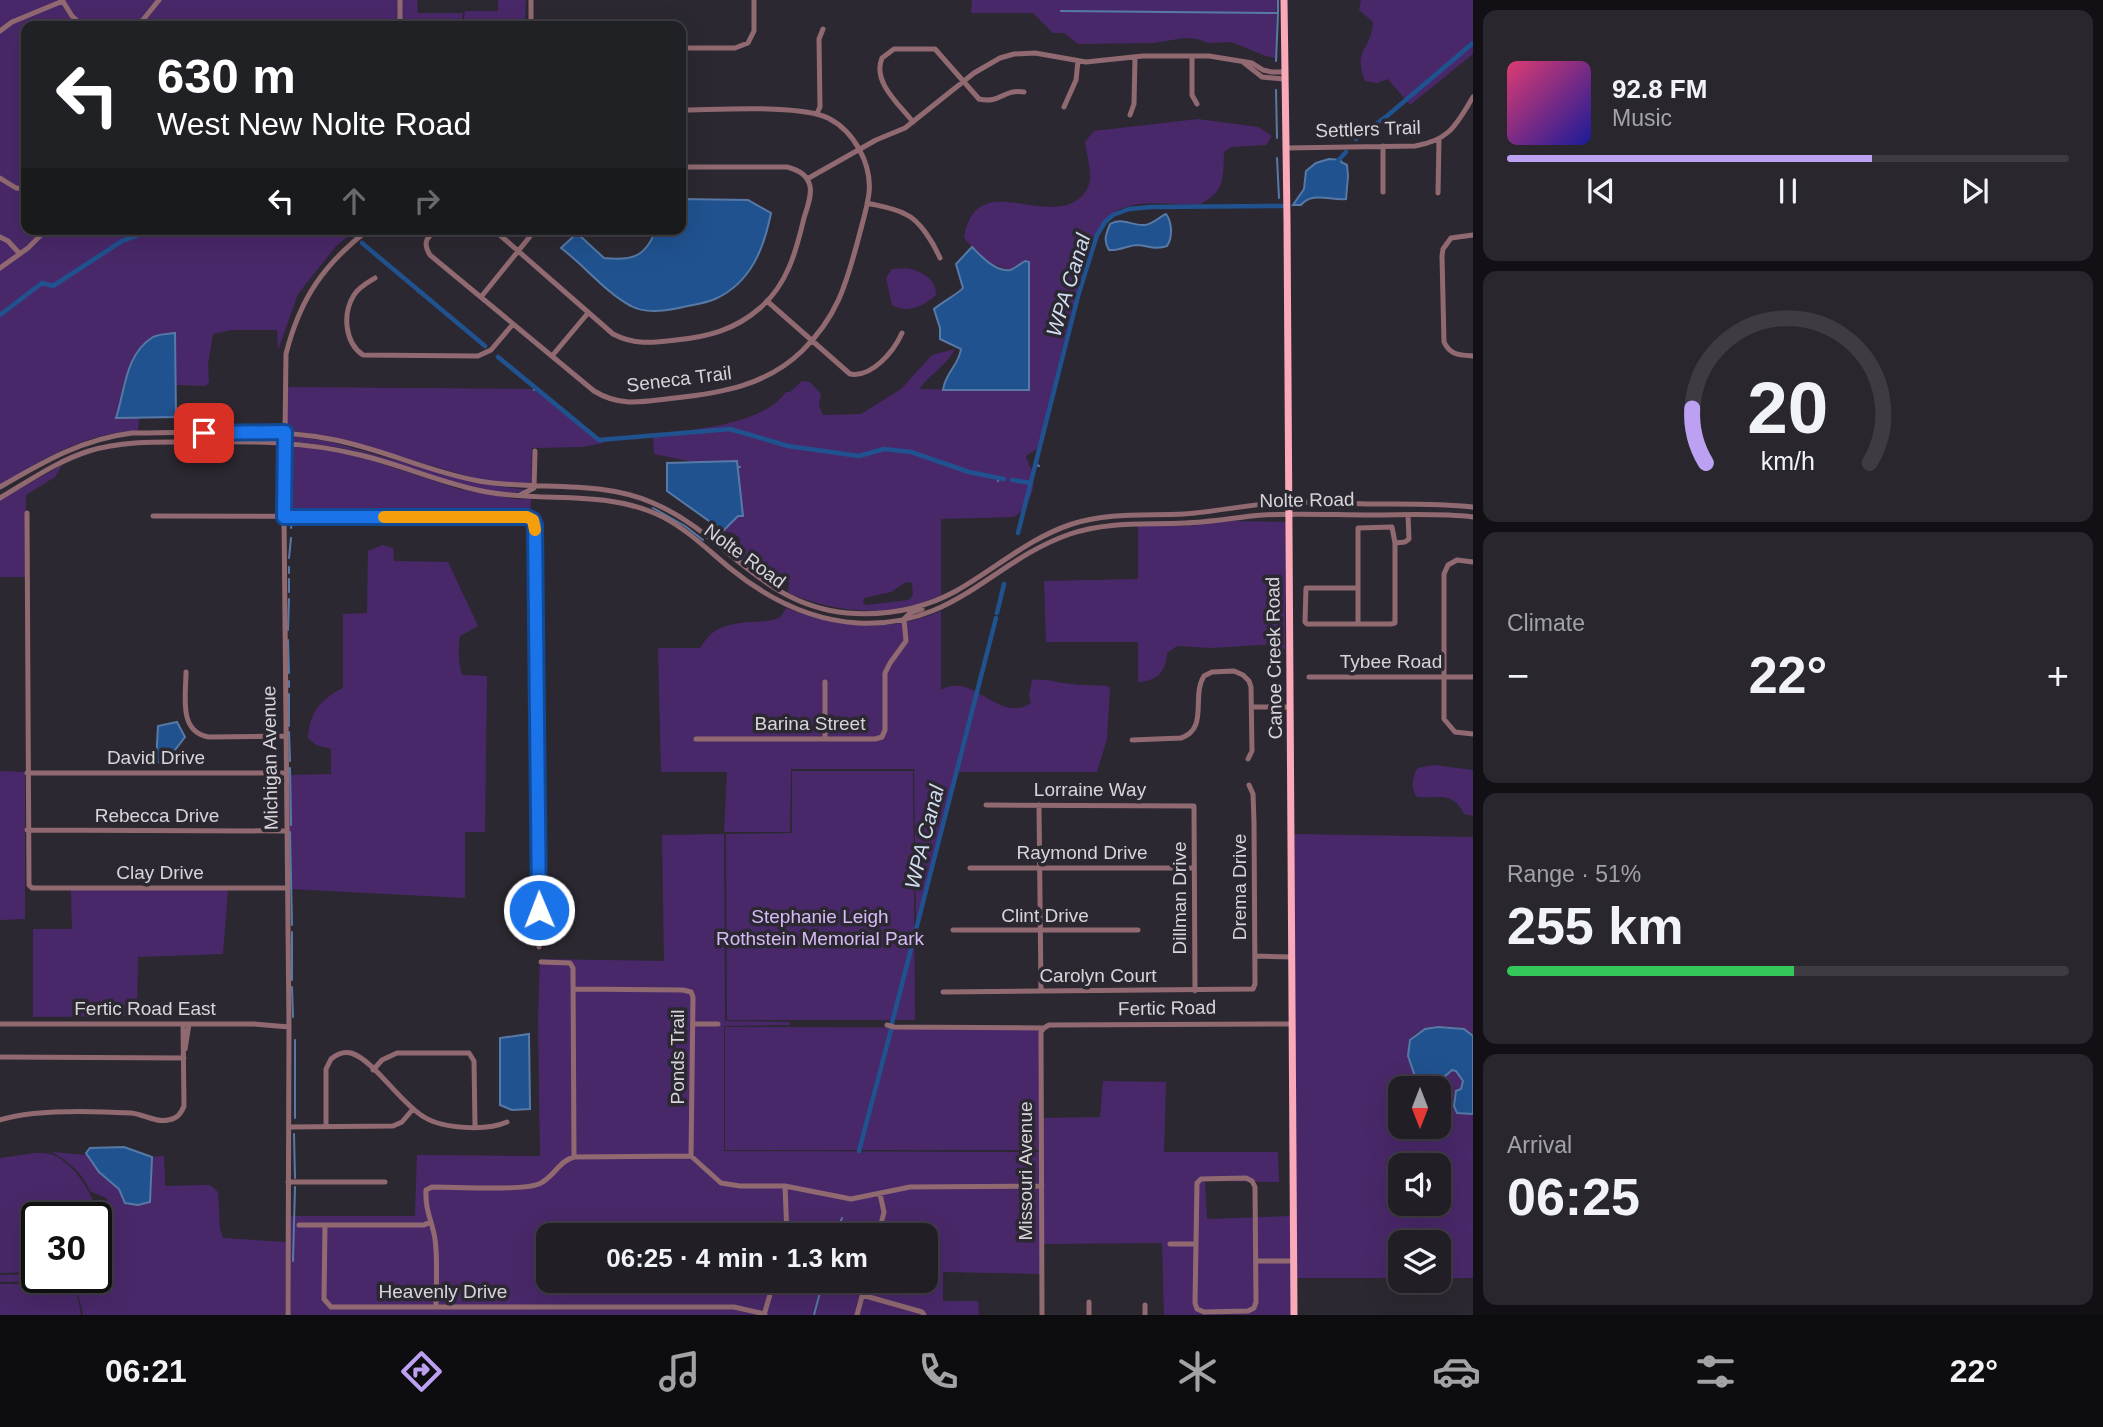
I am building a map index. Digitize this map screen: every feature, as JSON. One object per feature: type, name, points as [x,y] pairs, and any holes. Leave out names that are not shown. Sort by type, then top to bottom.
[{"type":"main road","name":"Canoe Creek Road","points":[[1284,0],[1294,1315]]},
{"type":"street","points":[[142,21],[159,0]]},
{"type":"street","points":[[400,0],[400,21]]},
{"type":"street","points":[[531,0],[531,21]]},
{"type":"street","points":[[686,48],[735,48],[748,43],[754,31],[754,0]]},
{"type":"street","points":[[0,31],[12,22],[62,1],[78,21]]},
{"type":"street","points":[[817,113],[820,107],[819,39],[823,29]]},
{"type":"street","points":[[913,122],[878,74],[882,58],[890,51],[901,48],[935,49],[974,95],[986,101],[997,99],[1013,90],[1024,92]]},
{"type":"street","points":[[807,179],[913,122],[989,63],[1014,54],[1035,52],[1079,61],[1135,57],[1228,58],[1252,63],[1263,70],[1284,76]]},
{"type":"street","points":[[1192,56],[1192,95],[1197,104]]},
{"type":"street","points":[[1129,115],[1134,104],[1135,57]]},
{"type":"street","points":[[1064,107],[1076,80],[1079,61]]},
{"type":"street","name":"Settlers Trail","points":[[1285,148],[1415,146],[1439,139],[1457,125],[1473,97]]},
{"type":"street","name":"Seneca Trail","points":[[431,235],[426,240],[426,249],[594,391],[609,400],[625,402],[730,391],[755,382],[777,371],[801,352],[823,328],[846,287],[869,185],[859,150],[838,123],[817,113],[791,110],[686,110]]},
{"type":"street","points":[[1438,193],[1439,139]]},
{"type":"street","points":[[1383,146],[1383,192]]},
{"type":"street","points":[[499,235],[613,334],[635,343],[648,343],[716,334],[748,318],[767,301],[785,277],[799,240],[810,194],[807,179],[797,170],[787,167],[686,167]]},
{"type":"street","points":[[0,178],[21,188]]},
{"type":"street","points":[[867,203],[905,213],[913,218],[940,258]]},
{"type":"street","points":[[0,268],[41,235]]},
{"type":"street","name":"Michigan Avenue","points":[[288,1315],[289,1027],[284,517],[286,354],[292,329],[320,275],[362,235]]},
{"type":"street","points":[[481,297],[531,235]]},
{"type":"street","points":[[1473,235],[1451,238],[1443,249],[1442,256],[1444,342],[1447,349],[1454,354],[1473,356]]},
{"type":"street","points":[[0,237],[8,241],[20,254]]},
{"type":"street","points":[[375,278],[360,287],[347,313],[350,338],[354,347],[363,355],[478,356],[491,350],[513,324]]},
{"type":"street","points":[[767,301],[845,371],[857,375],[870,371],[897,345],[902,332]]},
{"type":"street","points":[[552,356],[588,313]]},
{"type":"street","name":"Nolte Road","points":[[0,487],[66,450],[114,435],[285,432],[333,440],[477,481],[534,488],[612,490],[654,503],[698,530],[762,582],[812,606],[844,612],[876,613],[906,609],[943,597],[1032,543],[1069,525],[1088,520],[1121,515],[1185,514],[1288,502],[1473,507]]},
{"type":"street","name":"Nolte Road","points":[[0,498],[71,457],[133,442],[285,443],[326,448],[364,456],[459,486],[517,496],[590,497],[635,506],[664,518],[686,532],[750,584],[783,604],[835,620],[881,623],[934,611],[960,599],[1028,555],[1071,534],[1099,527],[1288,514],[1473,517]]},
{"type":"street","points":[[517,496],[534,488],[535,451]]},
{"type":"street","points":[[1395,542],[1409,539],[1413,504]]},
{"type":"street","points":[[27,513],[27,830]]},
{"type":"street","points":[[153,516],[527,517],[533,520],[539,947]]},
{"type":"street","points":[[1358,588],[1306,589],[1305,622],[1307,624],[1358,624],[1395,623],[1395,542],[1392,527],[1358,528],[1358,588],[1358,624]]},
{"type":"street","points":[[1028,555],[1032,543]]},
{"type":"street","points":[[1013,565],[1015,553]]},
{"type":"street","points":[[1473,562],[1457,560],[1448,565],[1444,574],[1444,719],[1455,732],[1473,734]]},
{"type":"street","points":[[904,619],[911,612],[941,602],[943,597]]},
{"type":"street","name":"Barina Street","points":[[696,739],[875,739],[883,735],[885,673],[906,641],[904,619]]},
{"type":"street","points":[[1132,740],[1188,736],[1198,724],[1199,683],[1204,676],[1212,672],[1234,671],[1243,674],[1251,687],[1252,751],[1248,759]]},
{"type":"street","points":[[186,672],[186,718],[190,727],[198,734],[209,737],[286,736]]},
{"type":"street","name":"Tybee Road","points":[[1309,677],[1473,677]]},
{"type":"street","points":[[825,682],[825,739]]},
{"type":"street","points":[[1252,707],[1290,707]]},
{"type":"street","name":"David Drive","points":[[27,773],[285,773]]},
{"type":"street","name":"Drema Drive","points":[[1249,785],[1253,794],[1254,822],[1253,989]]},
{"type":"street","name":"Lorraine Way","points":[[986,805],[1194,806]]},
{"type":"street","points":[[1039,805],[1041,991]]},
{"type":"street","name":"Dillman Drive","points":[[1194,806],[1195,991]]},
{"type":"street","name":"Rebecca Drive","points":[[27,830],[287,831]]},
{"type":"street","name":"Clay Drive","points":[[27,830],[27,879],[33,888],[287,888]]},
{"type":"street","name":"Raymond Drive","points":[[970,868],[1194,868]]},
{"type":"street","name":"Clint Drive","points":[[953,930],[1138,930]]},
{"type":"street","points":[[1255,956],[1292,957]]},
{"type":"street","points":[[541,962],[570,963],[573,968],[574,1157]]},
{"type":"street","name":"Ponds Trail","points":[[573,989],[691,992],[691,1156]]},
{"type":"street","name":"Carolyn Court","points":[[943,992],[1253,989]]},
{"type":"street","name":"Fertic Road East","points":[[0,1024],[254,1024],[289,1027]]},
{"type":"street","points":[[0,1120],[24,1113],[132,1113],[170,1120],[181,1113],[184,1106],[184,1055],[188,1041],[186,1024]]},
{"type":"street","points":[[693,1024],[718,1024]]},
{"type":"street","name":"Fertic Road","points":[[887,1025],[1044,1027],[1291,1024]]},
{"type":"street","name":"Missouri Avenue","points":[[1042,1315],[1041,1032],[1044,1027]]},
{"type":"street","points":[[326,1126],[326,1069],[331,1059],[341,1053],[351,1053],[373,1070],[413,1109],[439,1124],[498,1126],[508,1122]]},
{"type":"street","points":[[373,1070],[390,1054],[469,1053],[474,1061],[475,1126]]},
{"type":"street","points":[[0,1057],[184,1055]]},
{"type":"street","points":[[289,1127],[393,1126],[402,1122],[413,1109]]},
{"type":"street","points":[[436,1307],[436,1250],[426,1210],[428,1188],[536,1185],[574,1157],[691,1156],[721,1183],[740,1186],[785,1186],[851,1199],[910,1187],[1042,1186]]},
{"type":"street","points":[[1246,1178],[1252,1181],[1255,1187],[1256,1261],[1254,1308],[1248,1311],[1205,1312],[1197,1308],[1196,1183],[1200,1179],[1246,1178]]},
{"type":"street","points":[[288,1182],[385,1182]]},
{"type":"street","points":[[785,1186],[786,1223]]},
{"type":"street","points":[[880,1194],[884,1212],[881,1223]]},
{"type":"street","points":[[299,1225],[424,1225],[430,1222]]},
{"type":"street","name":"Heavenly Drive","points":[[325,1225],[324,1299],[331,1307],[734,1307],[764,1315]]},
{"type":"street","points":[[1170,1244],[1195,1244]]},
{"type":"street","points":[[1256,1261],[1294,1261]]},
{"type":"street","points":[[764,1315],[770,1293]]},
{"type":"street","points":[[857,1315],[862,1295],[922,1312],[924,1315]]},
{"type":"street","points":[[1089,1302],[1089,1315]]},
{"type":"street","points":[[1145,1305],[1145,1315]]},
{"type":"green space","points":[[0,0],[417,0],[418,13],[463,13],[462,21],[21,21],[21,235],[350,235],[336,246],[298,294],[278,350],[277,330],[231,330],[213,334],[208,364],[209,382],[206,386],[175,385],[175,333],[139,350],[123,384],[117,418],[139,418],[138,431],[101,436],[83,442],[49,457],[0,485]]},
{"type":"green space","points":[[498,0],[526,0],[525,21],[464,21],[465,11],[498,11]]},
{"type":"green space","points":[[972,0],[1277,0],[1276,58],[1231,42],[1208,43],[1185,38],[1153,43],[1078,44],[1064,33],[1053,33],[1033,13],[971,13]]},
{"type":"green space","points":[[1361,0],[1473,0],[1473,54],[1410,105],[1388,79],[1377,83],[1365,81],[1361,62],[1373,22],[1359,10]]},
{"type":"green space","points":[[1198,119],[1258,127],[1272,136],[1266,145],[1231,147],[1224,152],[1221,184],[1213,195],[1198,205],[1140,204],[1128,206],[1109,216],[1099,231],[1078,288],[1040,447],[1026,456],[1033,478],[1030,498],[1014,517],[941,519],[941,595],[903,608],[845,609],[788,593],[789,582],[767,582],[740,561],[740,538],[723,531],[738,516],[742,516],[737,461],[693,462],[654,454],[653,435],[706,428],[744,419],[775,403],[802,381],[810,382],[821,394],[819,406],[823,415],[861,414],[901,389],[932,355],[955,349],[948,360],[919,389],[1028,390],[1025,261],[1010,270],[986,262],[964,238],[971,217],[982,206],[996,202],[1048,207],[1065,205],[1080,198],[1088,187],[1090,177],[1085,142],[1094,131]],"holes":[[[906,582],[912,583],[913,595],[909,600],[866,605],[863,603],[864,598],[891,592]]]},
{"type":"green space","points":[[907,268],[931,280],[936,295],[921,305],[904,309],[892,305],[886,278],[892,269]]},
{"type":"green space","points":[[286,387],[534,389],[604,443],[582,447],[532,448],[531,485],[477,479],[334,437],[287,430]]},
{"type":"green space","points":[[287,435],[331,442],[476,483],[527,490],[511,493],[471,487],[356,452],[287,441]]},
{"type":"green space","points":[[287,445],[364,458],[459,489],[531,499],[530,518],[286,515]]},
{"type":"green space","points":[[62,465],[55,477],[26,495],[25,577],[0,577],[0,500]]},
{"type":"green space","points":[[1234,521],[1286,522],[1285,650],[1277,644],[1211,648],[1177,646],[1167,653],[1160,674],[1151,680],[1138,682],[1138,642],[1046,642],[1044,581],[1138,579],[1138,526],[1187,526]]},
{"type":"green space","points":[[383,545],[393,548],[394,561],[448,562],[478,626],[460,636],[459,646],[462,675],[487,676],[485,832],[465,832],[465,898],[289,889],[288,775],[331,774],[331,749],[316,745],[308,738],[309,729],[318,708],[328,697],[343,688],[343,614],[367,613],[368,551]]},
{"type":"green space","points":[[786,608],[824,620],[863,625],[903,622],[941,611],[941,690],[953,686],[964,687],[997,704],[1019,708],[1031,703],[1029,695],[1032,680],[1110,687],[1107,739],[1097,772],[956,772],[916,927],[914,769],[791,769],[790,832],[724,832],[727,772],[661,772],[658,648],[700,648],[711,634],[723,627],[775,619],[781,616]]},
{"type":"green space","points":[[1434,765],[1473,770],[1473,816],[1464,814],[1460,806],[1450,799],[1417,797],[1413,786],[1416,771],[1418,768]]},
{"type":"green space","points":[[0,771],[25,772],[25,919],[0,920]]},
{"type":"green space","name":"Stephanie Leigh Rothstein Memorial Park","points":[[792,771],[913,771],[915,1020],[727,1020],[726,834],[792,833]]},
{"type":"green space","points":[[724,834],[725,1021],[790,1022],[790,1025],[724,1026],[724,1151],[1039,1152],[1040,1118],[1100,1117],[1103,1081],[1166,1082],[1164,1152],[1278,1152],[1279,1182],[1205,1181],[1207,1219],[1291,1216],[1292,1315],[1164,1315],[1162,1243],[1041,1244],[1040,1274],[943,1272],[943,1301],[978,1301],[979,1315],[290,1315],[290,1216],[415,1216],[417,1155],[540,1156],[540,959],[664,961],[662,835]]},
{"type":"green space","points":[[1293,834],[1473,837],[1473,1036],[1458,1027],[1441,1027],[1423,1030],[1410,1039],[1408,1049],[1415,1076],[1388,1076],[1388,1139],[1451,1139],[1451,1076],[1446,1076],[1452,1070],[1456,1071],[1463,1081],[1458,1113],[1473,1114],[1473,1278],[1451,1278],[1451,1230],[1388,1230],[1388,1278],[1296,1278]]},
{"type":"green space","points":[[71,890],[228,890],[223,954],[138,957],[137,1016],[33,1017],[33,929],[72,929]]},
{"type":"green space","points":[[725,1027],[1039,1028],[1039,1150],[725,1150]]},
{"type":"green space","points":[[52,1152],[86,1153],[99,1172],[119,1188],[128,1205],[150,1202],[152,1157],[164,1156],[165,1186],[210,1185],[218,1192],[223,1238],[286,1242],[285,1315],[83,1315],[78,1293],[112,1293],[112,1202],[106,1202],[108,1199],[90,1191],[83,1178]]},
{"type":"green space","points":[[36,1153],[53,1155],[80,1178],[93,1202],[21,1202],[21,1272],[0,1273],[0,1158]]},
{"type":"green space","points":[[21,1274],[21,1282],[0,1282],[0,1275]]},
{"type":"green space","points":[[0,1284],[21,1284],[21,1293],[77,1293],[81,1315],[0,1315]]},
{"type":"water","points":[[1329,159],[1341,160],[1347,165],[1346,199],[1316,197],[1301,205],[1293,205],[1304,189],[1306,171],[1316,163]]},
{"type":"water","points":[[686,199],[748,200],[771,213],[760,251],[738,284],[715,299],[668,310],[637,309],[612,294],[561,248],[575,235],[579,235],[604,258],[623,259],[643,251],[653,235],[686,235]]},
{"type":"water","points":[[1166,214],[1171,230],[1167,246],[1156,248],[1138,245],[1117,250],[1109,250],[1107,247],[1106,234],[1110,224],[1119,221],[1145,225]]},
{"type":"water","points":[[972,247],[999,269],[1012,269],[1025,261],[1029,262],[1029,390],[943,390],[961,349],[940,339],[940,328],[934,309],[963,288],[956,264]]},
{"type":"water","points":[[175,333],[176,417],[116,418],[127,374],[137,353],[153,337]]},
{"type":"water","points":[[737,461],[743,516],[738,516],[723,531],[667,491],[667,463]]},
{"type":"water","points":[[177,722],[185,737],[165,763],[156,762],[158,726]]},
{"type":"water","points":[[1425,1029],[1464,1029],[1473,1036],[1473,1114],[1457,1113],[1454,1106],[1456,1091],[1461,1089],[1463,1081],[1456,1071],[1452,1070],[1445,1076],[1415,1076],[1408,1056],[1410,1040]]},
{"type":"water","points":[[529,1034],[530,1109],[512,1110],[500,1105],[500,1038]]},
{"type":"water","points":[[124,1147],[152,1157],[150,1202],[138,1205],[125,1203],[119,1189],[99,1172],[86,1153],[90,1148]]},
{"type":"waterway","points":[[1278,0],[1278,13]]},
{"type":"waterway","points":[[1061,11],[1278,13],[1276,61]]},
{"type":"waterway","name":"WPA Canal","points":[[1356,139],[1473,43]]},
{"type":"waterway","points":[[1276,90],[1277,138]]},
{"type":"waterway","name":"WPA Canal","points":[[1335,164],[1346,152]]},
{"type":"waterway","points":[[1277,158],[1279,198]]},
{"type":"waterway","name":"WPA Canal","points":[[1018,533],[1078,296],[1097,235],[1105,222],[1113,215],[1129,209],[1151,207],[1282,206]]},
{"type":"waterway","points":[[0,315],[42,283],[53,286],[122,241],[139,235]]},
{"type":"waterway","points":[[362,243],[485,346]]},
{"type":"waterway","points":[[498,357],[599,440],[730,429],[788,446],[859,456],[884,449],[911,452],[969,472],[1004,479]]},
{"type":"waterway","name":"WPA Canal","points":[[1035,464],[1039,466]]},
{"type":"waterway","points":[[1012,480],[1031,483]]},
{"type":"waterway","points":[[653,508],[703,540]]},
{"type":"waterway","points":[[291,528],[292,523]]},
{"type":"waterway","points":[[289,558],[291,538]]},
{"type":"waterway","points":[[289,567],[289,573]]},
{"type":"waterway","points":[[289,579],[289,592]]},
{"type":"waterway","name":"WPA Canal","points":[[997,613],[1004,584]]},
{"type":"waterway","points":[[288,630],[289,599]]},
{"type":"waterway","name":"WPA Canal","points":[[892,1023],[996,618]]},
{"type":"waterway","points":[[288,640],[289,673]]},
{"type":"waterway","points":[[289,681],[289,687]]},
{"type":"waterway","points":[[289,694],[289,726]]},
{"type":"waterway","points":[[289,732],[290,761]]},
{"type":"waterway","points":[[290,768],[291,825]]},
{"type":"waterway","points":[[290,832],[292,925]]},
{"type":"waterway","points":[[292,932],[292,980]]},
{"type":"waterway","points":[[292,987],[293,1017]]},
{"type":"waterway","name":"WPA Canal","points":[[859,1151],[891,1030]]},
{"type":"waterway","points":[[295,1040],[295,1118]]},
{"type":"waterway","points":[[294,1134],[295,1178]]},
{"type":"waterway","points":[[293,1261],[295,1187]]},
{"type":"waterway","points":[[840,1223],[842,1218]]},
{"type":"waterway","points":[[814,1315],[820,1293]]},
{"type":"slow traffic","points":[[384,517],[527,517],[533,520],[535,530]]},
{"type":"route","points":[[204,433],[285,432],[284,517],[527,517],[533,520],[539,910]]}]
